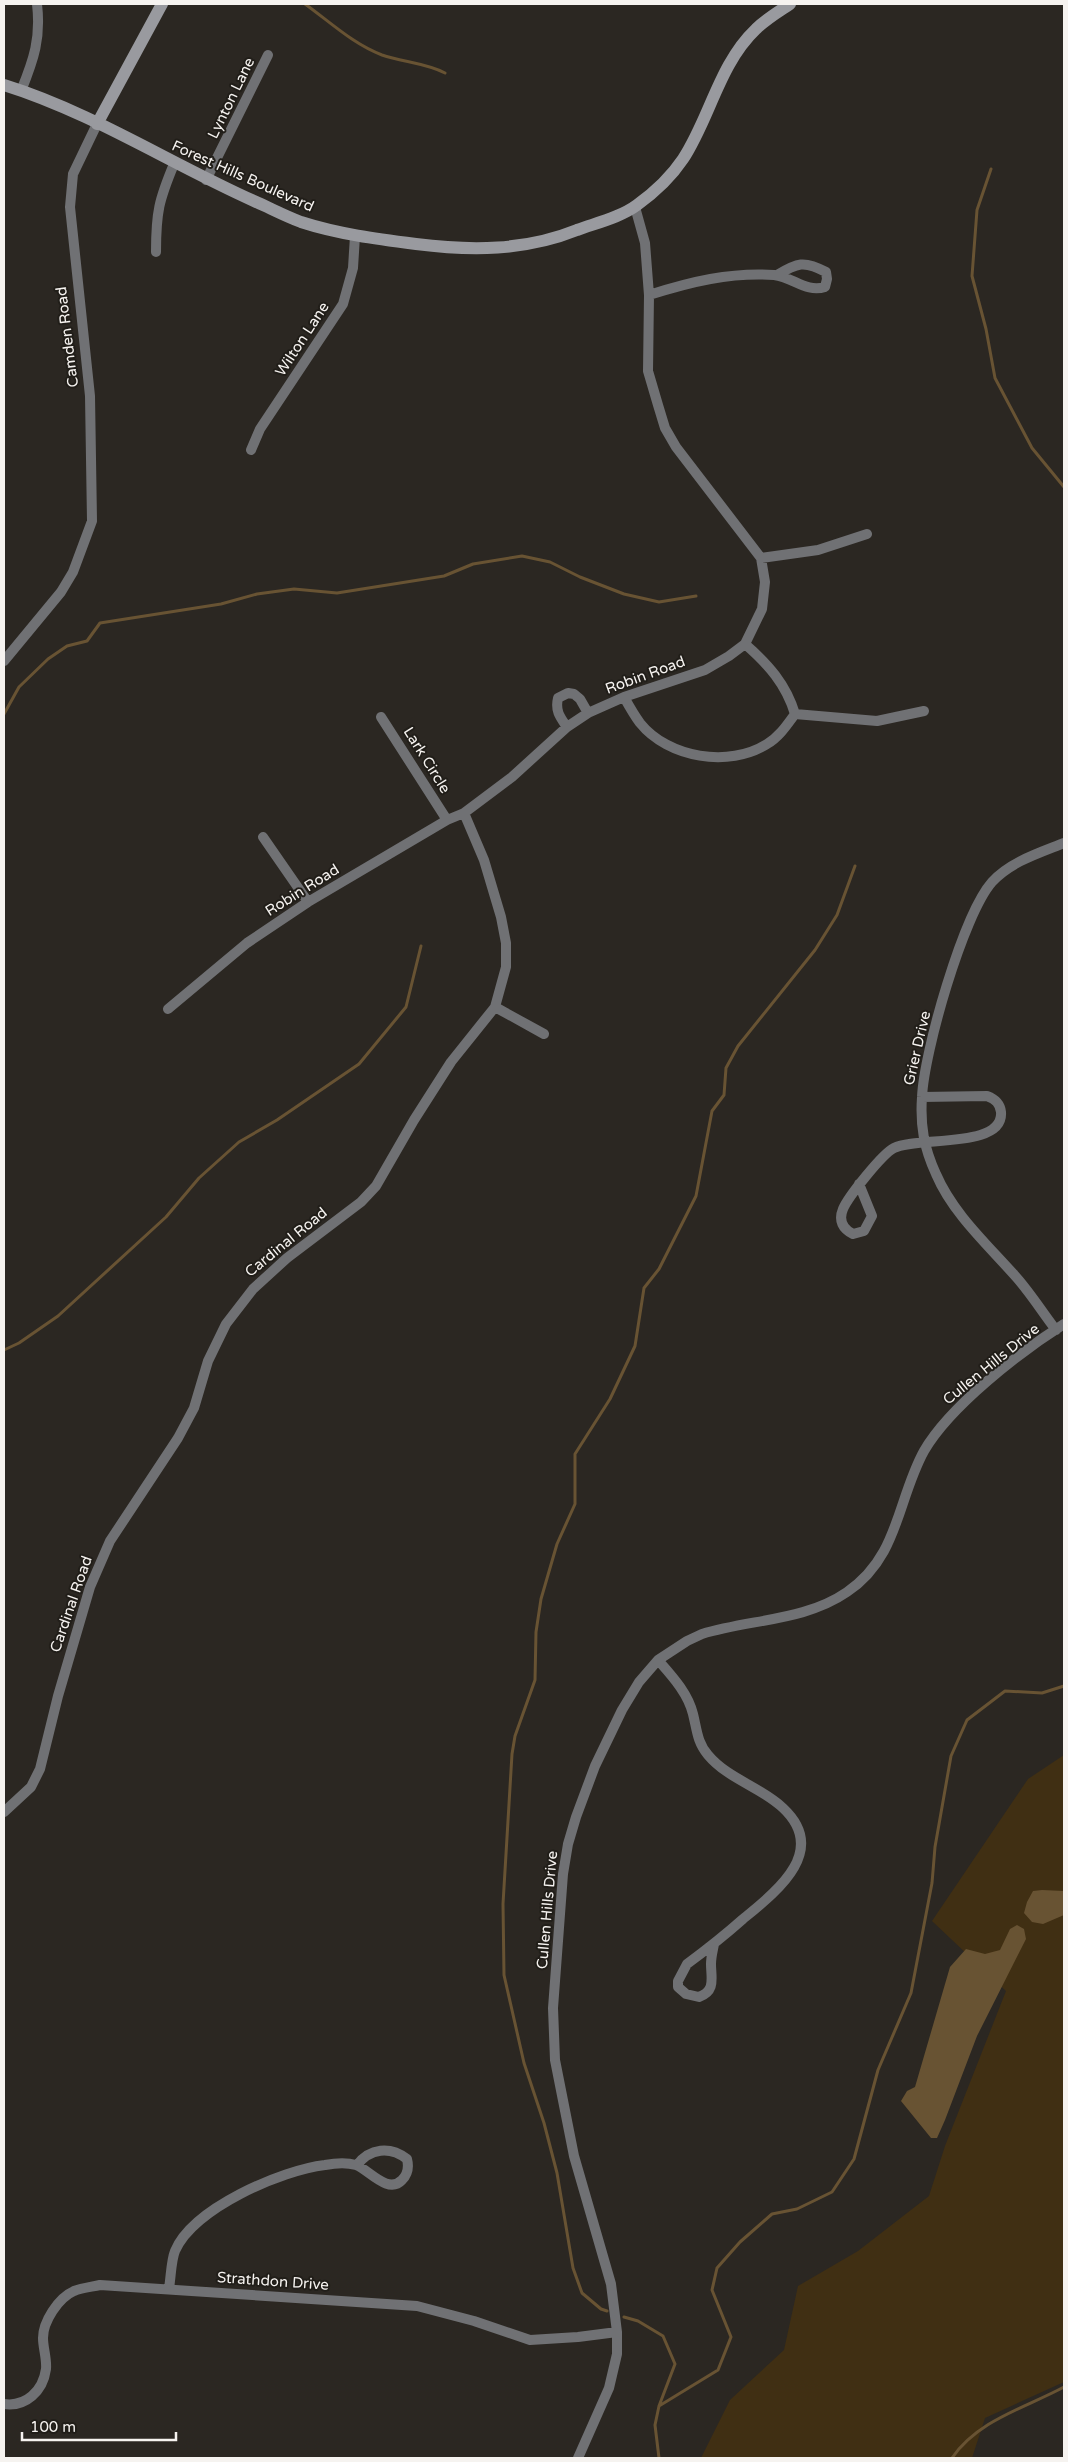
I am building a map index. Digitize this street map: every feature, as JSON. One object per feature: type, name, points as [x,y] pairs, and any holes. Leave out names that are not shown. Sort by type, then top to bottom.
[{"type":"main road","name":"Camden Road","points":[[97,124],[162,4]]},
{"type":"main road","name":"Forest Hills Boulevard","points":[[4,85],[97,124],[206,180],[300,222],[355,236],[444,248],[508,248],[557,238],[635,207],[664,184],[683,160],[698,134],[724,74],[755,30],[790,4]]},
{"type":"street","points":[[21,91],[35,55],[38,34],[37,4]]},
{"type":"street","name":"Lynton Lane","points":[[206,180],[268,55]]},
{"type":"street","name":"Camden Road","points":[[4,661],[61,592],[73,572],[92,521],[90,396],[70,207],[73,174],[97,124]]},
{"type":"street","points":[[156,252],[156,222],[159,199],[174,164]]},
{"type":"street","points":[[635,207],[645,243],[649,295],[648,371],[665,428],[695,473],[761,558],[818,550],[867,534]]},
{"type":"street","name":"Wilton Lane","points":[[251,450],[260,429],[343,304],[352,268],[355,236]]},
{"type":"street","points":[[649,295],[699,280],[742,274],[777,275]]},
{"type":"street","name":"Robin Road","points":[[168,1009],[247,943],[308,902],[447,820],[464,813],[512,777],[567,727],[588,713],[624,697],[705,670],[730,656],[745,644],[762,609],[764,596],[761,558]]},
{"type":"street","points":[[745,644],[768,664],[785,688],[795,714]]},
{"type":"street","points":[[567,727],[559,716],[556,706],[558,698],[562,695],[574,694],[580,699],[588,713]]},
{"type":"street","points":[[624,697],[640,724],[657,739],[701,756],[726,757],[752,751],[780,734],[795,714]]},
{"type":"street","points":[[795,714],[877,721],[924,712]]},
{"type":"street","name":"Lark Circle","points":[[381,717],[447,820]]},
{"type":"street","name":"Cardinal Road","points":[[4,1812],[31,1787],[40,1769],[58,1696],[90,1587],[110,1541],[178,1438],[194,1408],[208,1361],[226,1324],[252,1289],[287,1258],[361,1202],[376,1186],[414,1120],[452,1062],[495,1007],[506,967],[506,943],[501,917],[484,860],[464,813]]},
{"type":"street","points":[[263,837],[308,902]]},
{"type":"street","name":"Grier Drive","points":[[1060,1327],[953,1202],[936,1176],[923,1141],[922,1097],[925,1069],[956,961],[970,920],[985,891],[1002,872],[1015,864],[1064,843]]},
{"type":"street","points":[[495,1007],[544,1034]]},
{"type":"street","points":[[859,1184],[893,1148],[923,1141],[982,1136],[996,1128],[1001,1115],[1000,1106],[994,1099],[987,1096],[922,1097]]},
{"type":"street","name":"Cullen Hills Drive","points":[[578,2458],[609,2388],[617,2354],[617,2332],[610,2284],[587,2208],[574,2156],[555,2060],[554,2008],[563,1874],[576,1817],[595,1766],[622,1710],[639,1682],[658,1660],[702,1634],[819,1608],[837,1599],[860,1583],[873,1569],[896,1527],[923,1453],[935,1434],[971,1396],[1060,1327]]},
{"type":"street","points":[[658,1660],[676,1680],[686,1697],[693,1713],[700,1744],[709,1756],[719,1766],[782,1807],[794,1820],[801,1833],[800,1854],[787,1880],[777,1892],[687,1964],[681,1973],[678,1987],[686,1994],[699,1997],[709,1991],[713,1984],[711,1962],[714,1944]]},
{"type":"street","points":[[169,2288],[175,2252],[193,2227],[214,2210],[281,2175],[307,2167],[336,2163],[357,2166],[369,2175],[391,2184],[400,2183],[409,2166],[407,2159],[400,2154],[382,2150],[362,2158],[357,2166]]},
{"type":"street","name":"Strathdon Drive","points":[[4,2404],[24,2403],[34,2395],[44,2376],[46,2367],[44,2328],[59,2304],[72,2292],[100,2285],[169,2288],[417,2306],[474,2321],[530,2340],[617,2332]]},
{"type":"shaded area","points":[[1064,1755],[1064,2382],[985,2418],[972,2458],[701,2458],[730,2400],[784,2350],[798,2286],[858,2251],[929,2196],[945,2146],[1006,1991],[932,1921],[1028,1779]]},
{"type":"shaded area","points":[[1033,1891],[1064,1891],[1064,1915],[1043,1924],[1032,1922],[1024,1913]]},
{"type":"shaded area","points":[[1017,1925],[1024,1929],[1026,1939],[977,2036],[937,2138],[931,2138],[901,2101],[907,2091],[915,2087],[950,1967],[966,1949],[985,1954],[1000,1950],[1010,1929]]},
{"type":"waterway","points":[[305,4],[351,39],[371,50],[382,55],[430,67],[445,73]]},
{"type":"waterway","points":[[991,169],[977,210],[972,276],[986,329],[995,378],[1032,448],[1064,487]]},
{"type":"waterway","points":[[4,714],[19,687],[48,659],[67,646],[87,641],[100,623],[221,604],[257,594],[294,589],[337,593],[444,576],[473,564],[522,556],[550,562],[580,577],[624,594],[659,602],[696,596]]},
{"type":"waterway","points":[[607,2311],[601,2309],[582,2293],[573,2268],[557,2173],[544,2123],[524,2063],[504,1975],[503,1904],[512,1754],[515,1736],[535,1680],[536,1632],[541,1599],[557,1544],[575,1504],[575,1454],[610,1399],[635,1346],[644,1288],[659,1269],[696,1196],[712,1111],[724,1095],[726,1068],[738,1046],[815,950],[837,915],[855,866]]},
{"type":"waterway","points":[[4,1350],[19,1343],[58,1316],[166,1217],[199,1178],[239,1142],[277,1120],[359,1064],[406,1007],[421,946]]},
{"type":"waterway","points":[[659,2458],[655,2425],[659,2406],[718,2370],[731,2337],[712,2290],[717,2268],[740,2242],[772,2214],[797,2209],[832,2192],[854,2159],[878,2070],[911,1993],[932,1883],[935,1847],[951,1756],[967,1720],[1005,1691],[1042,1693],[1064,1686]]},
{"type":"waterway","points":[[624,2317],[638,2321],[663,2336],[675,2364],[659,2406]]},
{"type":"waterway","points":[[952,2458],[963,2445],[989,2424],[1064,2387]]}]
